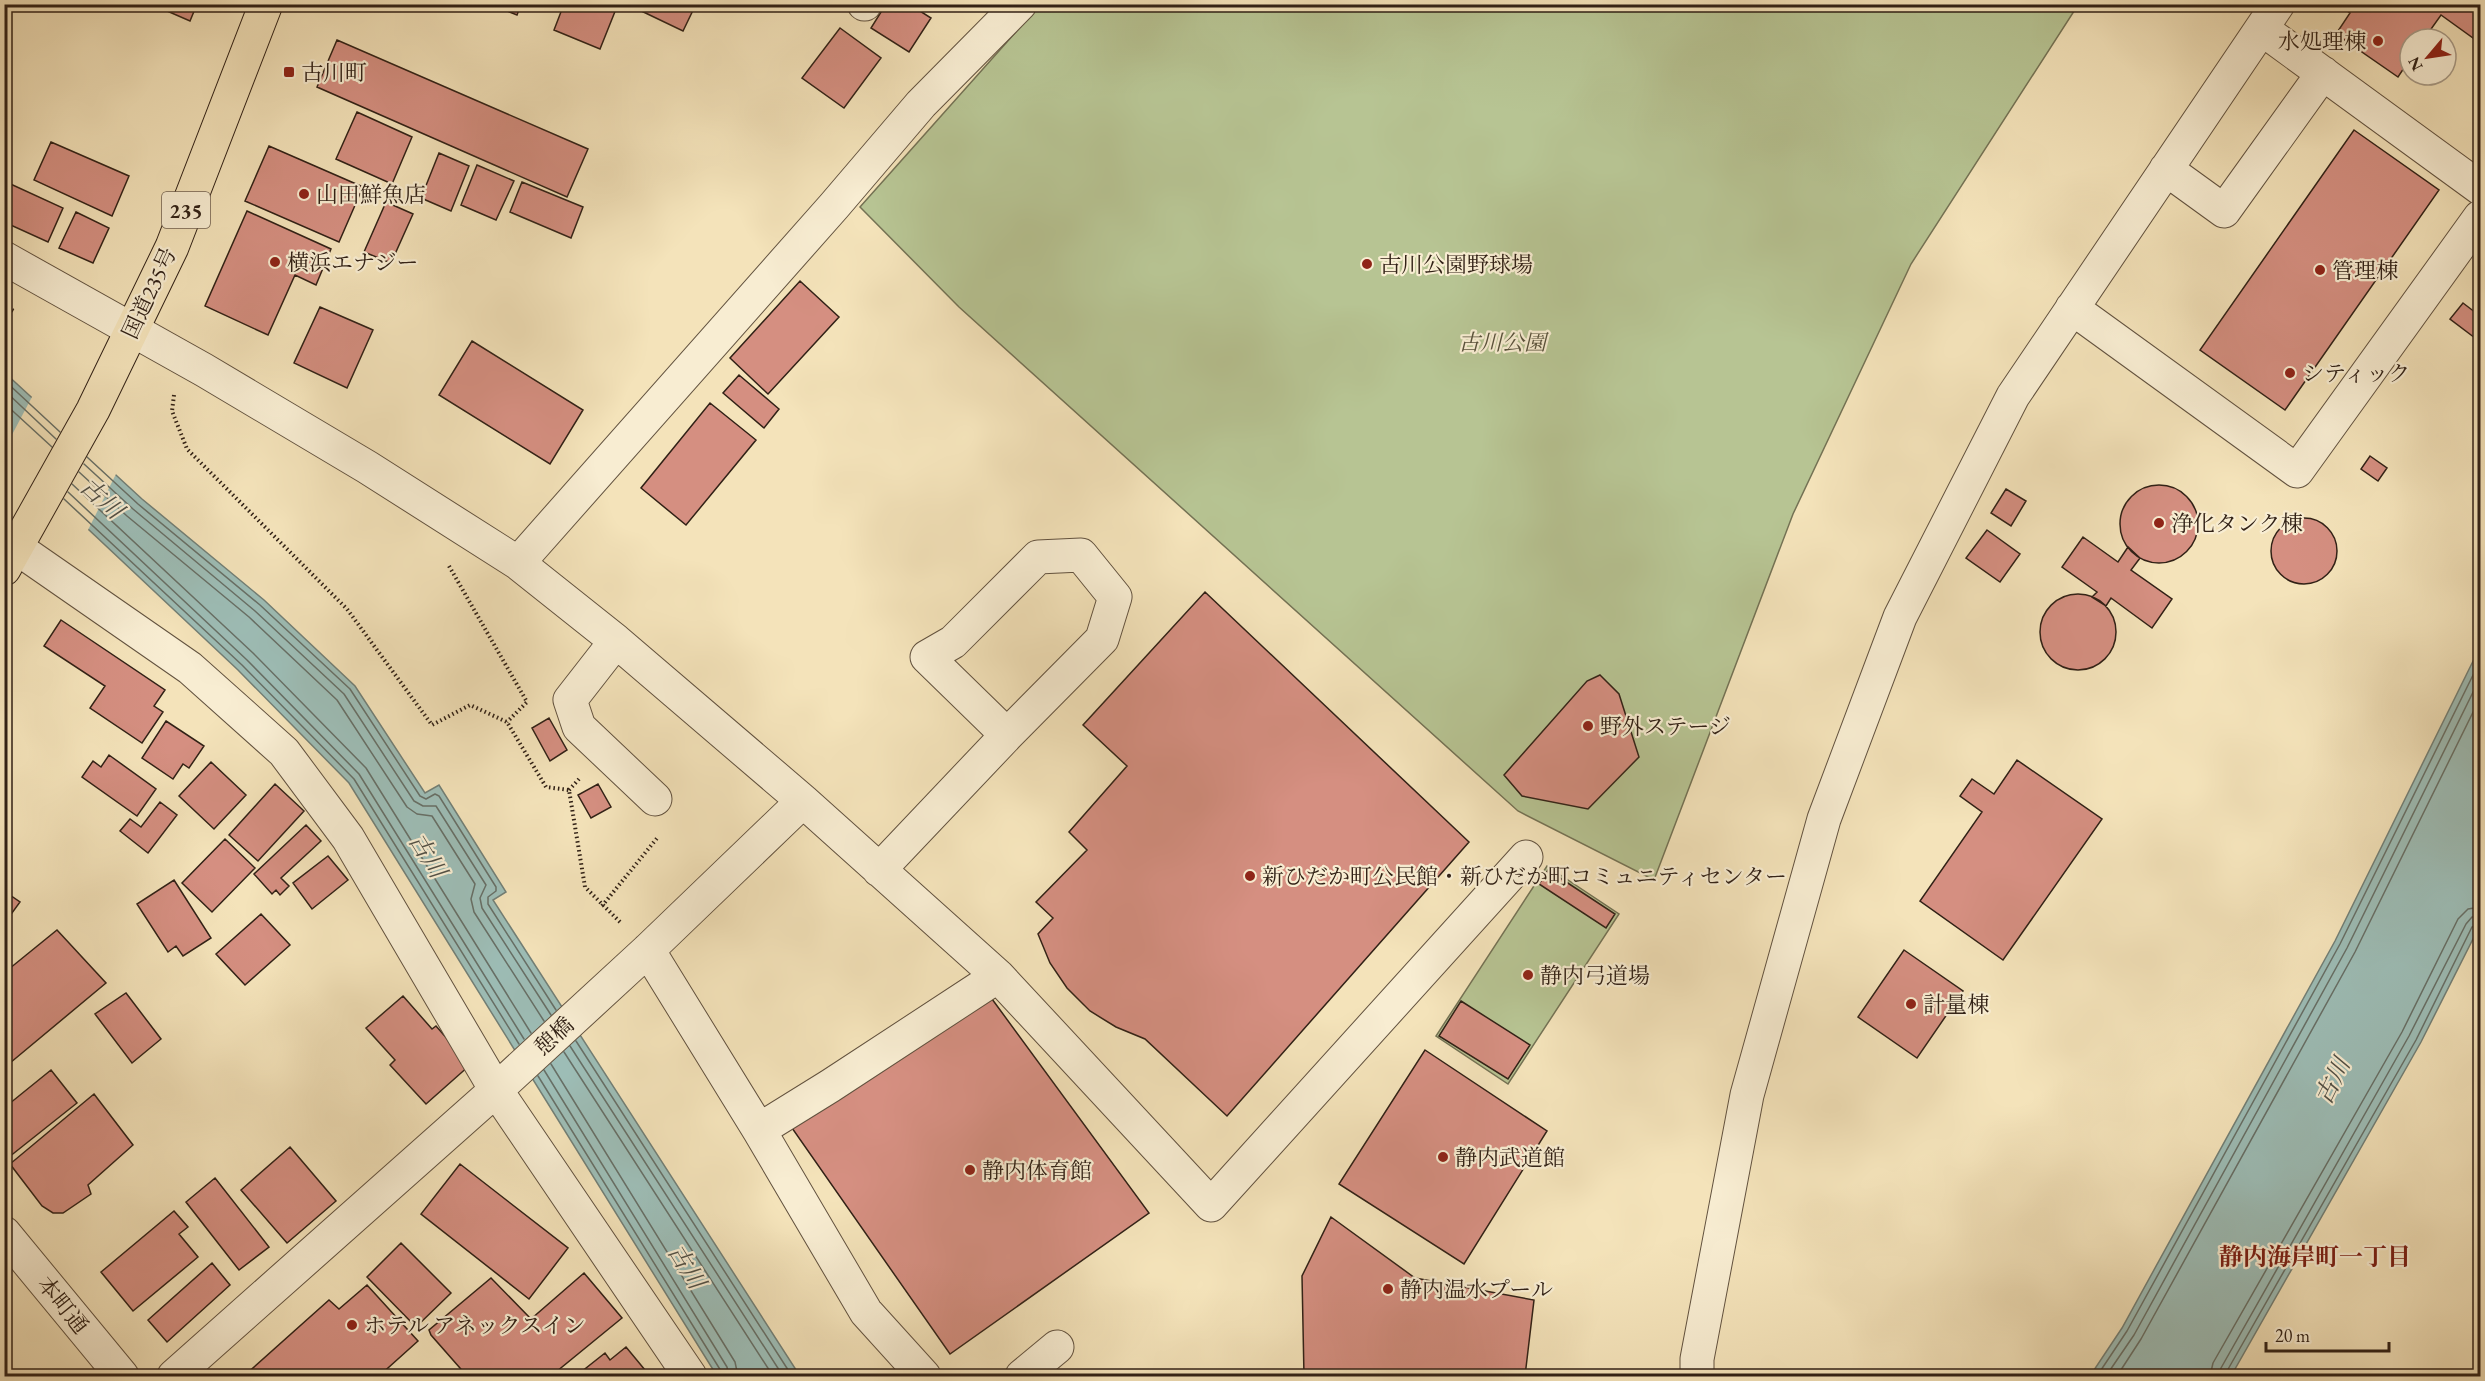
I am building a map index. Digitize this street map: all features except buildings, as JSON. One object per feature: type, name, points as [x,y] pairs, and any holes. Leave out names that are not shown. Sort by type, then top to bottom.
[{"type":"highway","name":"国道235号","points":[[9,551],[33,518],[93,410],[172,247],[266,4]]},
{"type":"street","points":[[518,563],[834,206],[921,104],[1020,4]]},
{"type":"street","points":[[1697,1377],[1697,1359],[1747,1095],[1824,819],[1900,617],[2013,396],[2270,16],[2323,73],[2481,188]]},
{"type":"street","points":[[2166,170],[2224,211],[2323,73]]},
{"type":"street","points":[[2072,308],[2297,471],[2481,217]]},
{"type":"street","points":[[4,258],[179,356],[367,467],[518,563],[616,641],[803,801],[998,976],[1211,1205],[1526,857]]},
{"type":"street","points":[[9,551],[190,668],[284,752],[348,838],[496,1090],[690,1377]]},
{"type":"street","points":[[879,870],[1102,639],[1115,597],[1080,555],[1038,557],[954,642],[927,657],[1007,735]]},
{"type":"street","points":[[616,641],[570,700],[579,727],[653,814]]},
{"type":"street","name":"憩橋","points":[[174,1377],[496,1090],[648,950],[803,801]]},
{"type":"street","points":[[648,950],[759,1130],[866,1312],[924,1377]]},
{"type":"street","points":[[759,1130],[998,976]]},
{"type":"street","name":"本町通","points":[[4,1233],[122,1377]]},
{"type":"street","points":[[1022,1377],[1057,1347]]},
{"type":"path","points":[[179,356],[172,411],[187,448],[347,609],[432,725],[470,705],[507,722],[546,787],[569,790]]},
{"type":"path","points":[[446,562],[527,702],[507,722]]},
{"type":"path","points":[[569,790],[581,777]]},
{"type":"path","points":[[569,790],[585,887],[648,950]]},
{"type":"path","points":[[602,906],[659,836],[653,814]]},
{"type":"green space","name":"古川公園","points":[[1040,5],[2078,5],[1911,264],[1793,514],[1654,880],[1518,811],[959,307],[860,207]]},
{"type":"green space","name":"静内弓道場","points":[[1547,866],[1619,914],[1508,1084],[1436,1036]]},
{"type":"water","name":"古川","points":[[4,372],[142,499],[264,600],[355,686],[425,793],[439,785],[506,892],[493,900],[800,1376],[717,1376],[349,783],[238,670],[5,451]]},
{"type":"water","name":"古川","points":[[2480,647],[2480,925],[2421,1042],[2231,1376],[2090,1376],[2122,1328],[2335,941]]},
{"type":"pier","points":[[33,395],[117,472],[87,532],[4,455],[5,448]]},
{"type":"place","name":"水処理棟","points":[[2378,41]]},
{"type":"place","name":"古川町","points":[[289,72]]},
{"type":"place","name":"山田鮮魚店","points":[[304,194]]},
{"type":"place","name":"横浜エナジー","points":[[275,262]]},
{"type":"place","name":"古川公園野球場","points":[[1367,264]]},
{"type":"place","name":"管理棟","points":[[2320,270]]},
{"type":"place","name":"シティック","points":[[2290,373]]},
{"type":"place","name":"浄化タンク棟","points":[[2159,523]]},
{"type":"place","name":"野外ステージ","points":[[1588,726]]},
{"type":"place","name":"新ひだか町公民館・新ひだか町コミュニティセンター","points":[[1250,876]]},
{"type":"place","name":"静内弓道場","points":[[1528,975]]},
{"type":"place","name":"計量棟","points":[[1911,1004]]},
{"type":"place","name":"静内武道館","points":[[1443,1157]]},
{"type":"place","name":"静内体育館","points":[[970,1170]]},
{"type":"place","name":"静内温水プール","points":[[1388,1289]]},
{"type":"place","name":"ホテル アネックスイン","points":[[352,1325]]},
{"type":"district","name":"静内海岸町一丁目","points":[[2315,1256]]}]
